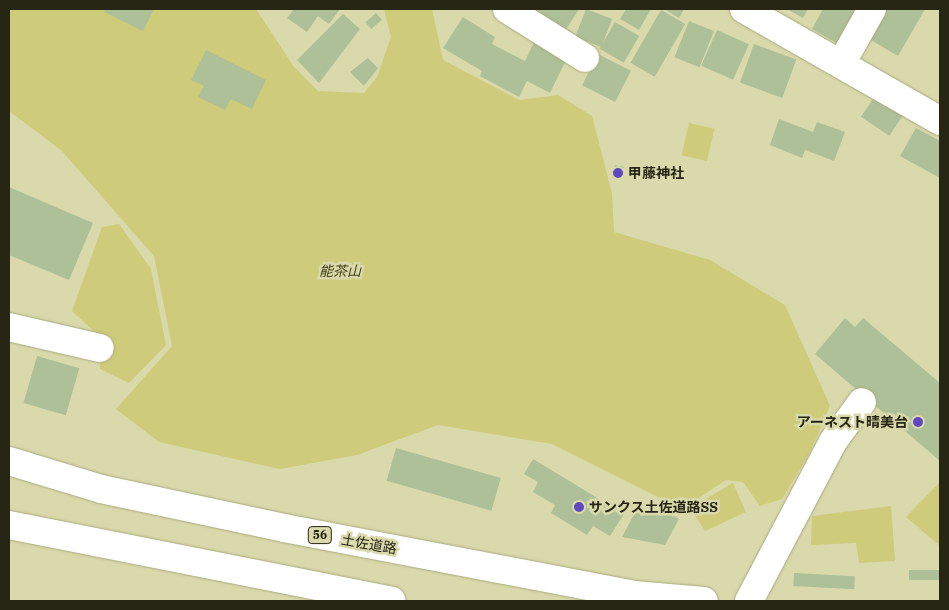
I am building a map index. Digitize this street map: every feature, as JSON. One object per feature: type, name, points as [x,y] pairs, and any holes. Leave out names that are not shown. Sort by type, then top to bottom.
[{"type":"main road","points":[[507,9],[585,58]]},
{"type":"main road","points":[[744,9],[772,16],[841,64],[940,122]]},
{"type":"main road","points":[[841,64],[872,9]]},
{"type":"main road","points":[[9,327],[100,348]]},
{"type":"main road","points":[[749,601],[834,440],[862,402]]},
{"type":"main road","name":"土佐道路","points":[[9,461],[100,489],[284,528],[634,595],[704,601]]},
{"type":"main road","points":[[9,525],[392,601]]},
{"type":"green space","name":"能茶山","points":[[9,9],[256,9],[294,67],[318,91],[364,93],[377,77],[391,37],[384,9],[432,9],[443,60],[519,100],[558,95],[592,116],[612,193],[614,232],[710,260],[785,305],[830,406],[809,454],[782,499],[760,506],[743,482],[726,480],[682,509],[552,444],[438,425],[357,455],[280,469],[159,442],[116,409],[172,346],[154,256],[62,151],[9,111]]},
{"type":"green space","points":[[689,123],[714,129],[707,161],[682,155]]},
{"type":"green space","points":[[119,224],[151,269],[166,345],[129,383],[100,369],[101,338],[72,311],[102,227]]},
{"type":"green space","points":[[940,482],[940,546],[906,517]]},
{"type":"green space","points":[[733,483],[746,512],[705,531],[690,508]]},
{"type":"green space","points":[[891,506],[895,561],[859,563],[856,543],[811,545],[812,516]]},
{"type":"building","points":[[106,9],[154,9],[143,31],[104,12]]},
{"type":"building","points":[[294,9],[340,9],[329,24],[318,16],[307,32],[287,18]]},
{"type":"building","points":[[528,9],[579,9],[565,31]]},
{"type":"building","points":[[586,9],[612,19],[601,47],[575,37]]},
{"type":"building","points":[[626,9],[651,9],[639,30],[620,19]]},
{"type":"building","points":[[664,9],[684,9],[679,18]]},
{"type":"building","points":[[787,9],[808,9],[803,18]]},
{"type":"building","points":[[823,9],[853,9],[861,13],[842,46],[812,29]]},
{"type":"building","points":[[880,9],[925,9],[898,56],[864,36]]},
{"type":"building","points":[[661,10],[685,24],[655,77],[630,63]]},
{"type":"building","points":[[376,13],[382,20],[371,29],[365,22]]},
{"type":"building","points":[[343,14],[360,29],[319,83],[297,60]]},
{"type":"building","points":[[463,17],[495,37],[492,44],[525,61],[535,40],[567,58],[550,93],[527,81],[519,97],[480,76],[482,71],[443,48]]},
{"type":"building","points":[[689,21],[714,31],[699,67],[674,57]]},
{"type":"building","points":[[615,22],[639,36],[624,63],[600,49]]},
{"type":"building","points":[[717,30],[749,44],[733,80],[701,66]]},
{"type":"building","points":[[754,44],[796,59],[782,98],[740,83]]},
{"type":"building","points":[[206,50],[266,80],[252,109],[231,99],[225,110],[198,97],[204,86],[191,80]]},
{"type":"building","points":[[598,54],[631,71],[615,102],[582,85]]},
{"type":"building","points":[[368,58],[378,68],[364,86],[350,72]]},
{"type":"building","points":[[875,96],[903,115],[889,136],[861,117]]},
{"type":"building","points":[[779,119],[813,132],[817,122],[845,132],[834,161],[805,150],[802,158],[770,145]]},
{"type":"building","points":[[916,128],[940,141],[940,178],[900,156]]},
{"type":"building","name":"甲藤神社","points":[[615,165],[624,167],[621,180],[612,178]]},
{"type":"building","points":[[9,187],[93,223],[69,280],[9,255]]},
{"type":"building","name":"アーネスト晴美台","points":[[845,318],[855,327],[863,318],[940,383],[940,461],[815,354]]},
{"type":"building","points":[[37,356],[79,368],[66,415],[23,403]]},
{"type":"building","points":[[396,448],[501,478],[491,511],[387,481]]},
{"type":"building","points":[[533,459],[624,514],[610,536],[593,526],[587,535],[551,513],[555,505],[533,492],[538,482],[524,474]]},
{"type":"building","points":[[655,505],[679,519],[665,545],[622,537],[637,509]]},
{"type":"building","points":[[909,570],[940,570],[940,580],[909,580]]},
{"type":"building","points":[[794,573],[855,576],[854,589],[793,586]]},
{"type":"place","name":"甲藤神社","points":[[618,173]]},
{"type":"place","name":"アーネスト晴美台","points":[[918,422]]},
{"type":"place","name":"サンクス土佐道路SS","points":[[579,507]]}]
